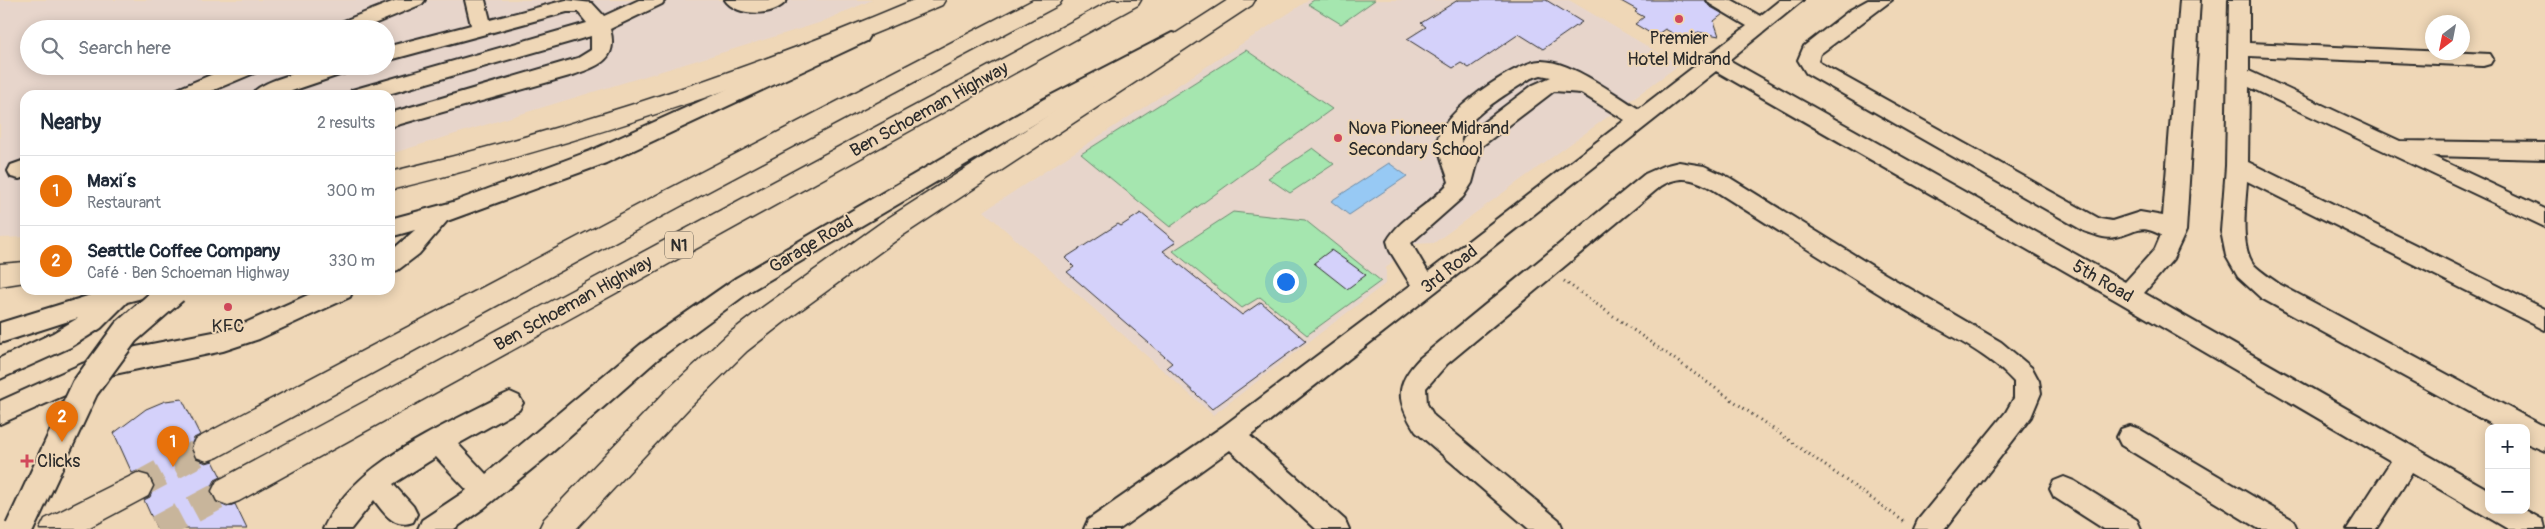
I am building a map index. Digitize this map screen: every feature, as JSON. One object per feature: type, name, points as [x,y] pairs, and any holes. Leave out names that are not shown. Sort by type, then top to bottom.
[{"type":"highway","points":[[395,184],[592,127],[676,100],[893,18],[934,0]]},
{"type":"highway","name":"N1","points":[[207,448],[668,201],[1051,0]]},
{"type":"highway","name":"Ben Schoeman Highway","points":[[228,491],[1130,0]]},
{"type":"highway","points":[[559,523],[677,400],[737,343],[773,314],[892,229],[1244,0]]},
{"type":"highway","points":[[395,180],[439,170]]},
{"type":"highway","points":[[0,275],[20,273]]},
{"type":"highway","points":[[19,529],[85,388],[126,332],[168,295]]},
{"type":"highway","points":[[56,529],[137,486]]},
{"type":"street","points":[[366,20],[416,0]]},
{"type":"street","points":[[475,0],[482,28]]},
{"type":"street","points":[[378,90],[598,27],[656,0]]},
{"type":"street","points":[[735,0],[750,7],[759,7],[777,0]]},
{"type":"street","points":[[1717,0],[1760,26]]},
{"type":"street","name":"3rd Road","points":[[1098,529],[1231,435],[1425,287],[1793,0]]},
{"type":"street","points":[[1882,0],[1857,15],[1812,51],[1808,60],[1813,68],[2092,225],[2115,230],[2133,220],[2146,220],[2174,231]]},
{"type":"street","points":[[2128,295],[2165,253],[2174,231],[2190,0]]},
{"type":"street","points":[[2240,0],[2237,166],[2233,231],[2238,256],[2246,271],[2254,280],[2270,291],[2515,424]]},
{"type":"street","points":[[395,52],[567,6],[577,6],[588,10],[598,27],[604,45],[602,51],[583,64],[566,70],[395,119]]},
{"type":"street","points":[[395,227],[438,216],[526,186],[647,136],[829,52],[893,18]]},
{"type":"street","name":"Garage Road","points":[[437,526],[540,447],[650,352],[744,284],[1084,87],[1214,19]]},
{"type":"street","points":[[2238,49],[2483,59]]},
{"type":"street","name":"5th Road","points":[[1715,60],[2128,295],[2485,502]]},
{"type":"street","points":[[2238,74],[2545,219]]},
{"type":"street","points":[[195,90],[231,75]]},
{"type":"street","points":[[274,90],[314,75]]},
{"type":"street","points":[[2393,147],[2545,150]]},
{"type":"street","points":[[2237,166],[2545,320]]},
{"type":"street","points":[[1549,529],[1442,440],[1414,409],[1411,396],[1418,376],[1429,365],[1653,180],[1674,170],[1688,170],[1705,175],[1722,184],[1850,265],[1997,354],[2023,376],[2027,385],[2027,401],[1918,526]]},
{"type":"street","points":[[395,261],[413,249],[428,233],[438,216]]},
{"type":"street","points":[[0,333],[122,295]]},
{"type":"street","points":[[0,369],[87,324],[126,295]]},
{"type":"street","points":[[0,414],[77,377],[119,362],[157,352],[210,345],[239,336],[330,295]]},
{"type":"street","points":[[337,529],[348,508],[374,482],[439,442],[510,403]]},
{"type":"street","points":[[2530,432],[2545,440]]},
{"type":"street","points":[[1231,435],[1335,529]]},
{"type":"street","points":[[2130,437],[2284,529]]},
{"type":"street","points":[[439,442],[485,491]]},
{"type":"street","points":[[2361,529],[2408,457]]},
{"type":"street","points":[[374,482],[403,514]]},
{"type":"street","points":[[2064,489],[2127,529]]},
{"type":"street","points":[[2507,514],[2533,529]]},
{"type":"lane","points":[[1425,287],[1402,251],[1399,241],[1407,231],[1454,194],[1461,183],[1449,141],[1453,129],[1474,107],[1524,73],[1540,68],[1562,72],[1640,120]]},
{"type":"path","points":[[1547,269],[1918,526]]},
{"type":"shaded area","points":[[0,0],[872,0],[819,23],[395,152],[395,90],[20,90],[20,237],[0,238]]},
{"type":"shaded area","name":"Nova Pioneer Midrand Secondary School","points":[[1309,0],[1569,0],[1679,65],[1434,243],[1413,244],[1402,251],[1386,268],[1386,283],[1213,415],[984,211]]},
{"type":"green space","points":[[1314,0],[1375,0],[1341,24],[1308,4]]},
{"type":"green space","points":[[1246,50],[1332,109],[1170,227],[1081,154]]},
{"type":"green space","points":[[1313,148],[1334,164],[1290,193],[1268,178]]},
{"type":"green space","points":[[1233,212],[1305,220],[1381,281],[1307,335],[1260,297],[1242,308],[1173,251]]},
{"type":"water","points":[[1389,163],[1407,176],[1349,215],[1331,201]]},
{"type":"building","points":[[1458,0],[1546,0],[1582,22],[1543,49],[1519,34],[1469,68],[1461,63],[1453,68],[1407,39],[1426,27],[1421,23]]},
{"type":"building","name":"Premier Hotel Midrand","points":[[1619,0],[1705,0],[1709,6],[1723,14],[1714,21],[1719,36],[1698,32],[1687,41],[1665,29],[1655,36],[1635,24],[1644,17],[1635,12],[1637,10]]},
{"type":"building","points":[[1141,213],[1176,242],[1163,251],[1242,315],[1261,302],[1306,341],[1212,409],[1167,367],[1172,363],[1067,272],[1074,267],[1065,258],[1118,224],[1121,226]]},
{"type":"building","points":[[1331,250],[1366,275],[1347,289],[1314,263]]},
{"type":"building","points":[[182,399],[200,435],[194,438],[190,447],[194,458],[206,463],[213,461],[221,477],[215,480],[210,490],[215,502],[227,507],[235,504],[247,529],[157,529],[144,500],[150,497],[155,485],[148,474],[137,471],[132,473],[114,433],[146,409],[165,401]]},
{"type":"tunnel","points":[[137,486],[207,448]]},
{"type":"tunnel","points":[[157,529],[228,491]]},
{"type":"place","name":"Premier Hotel Midrand","points":[[1679,19]]},
{"type":"place","name":"Nova Pioneer Midrand Secondary School","points":[[1338,138]]},
{"type":"place","name":"KFC","points":[[228,307]]},
{"type":"place","name":"Seattle Coffee Company","points":[[62,442]]},
{"type":"place","name":"Clicks","points":[[27,461]]},
{"type":"place","name":"Maxi´s","points":[[173,467]]}]
